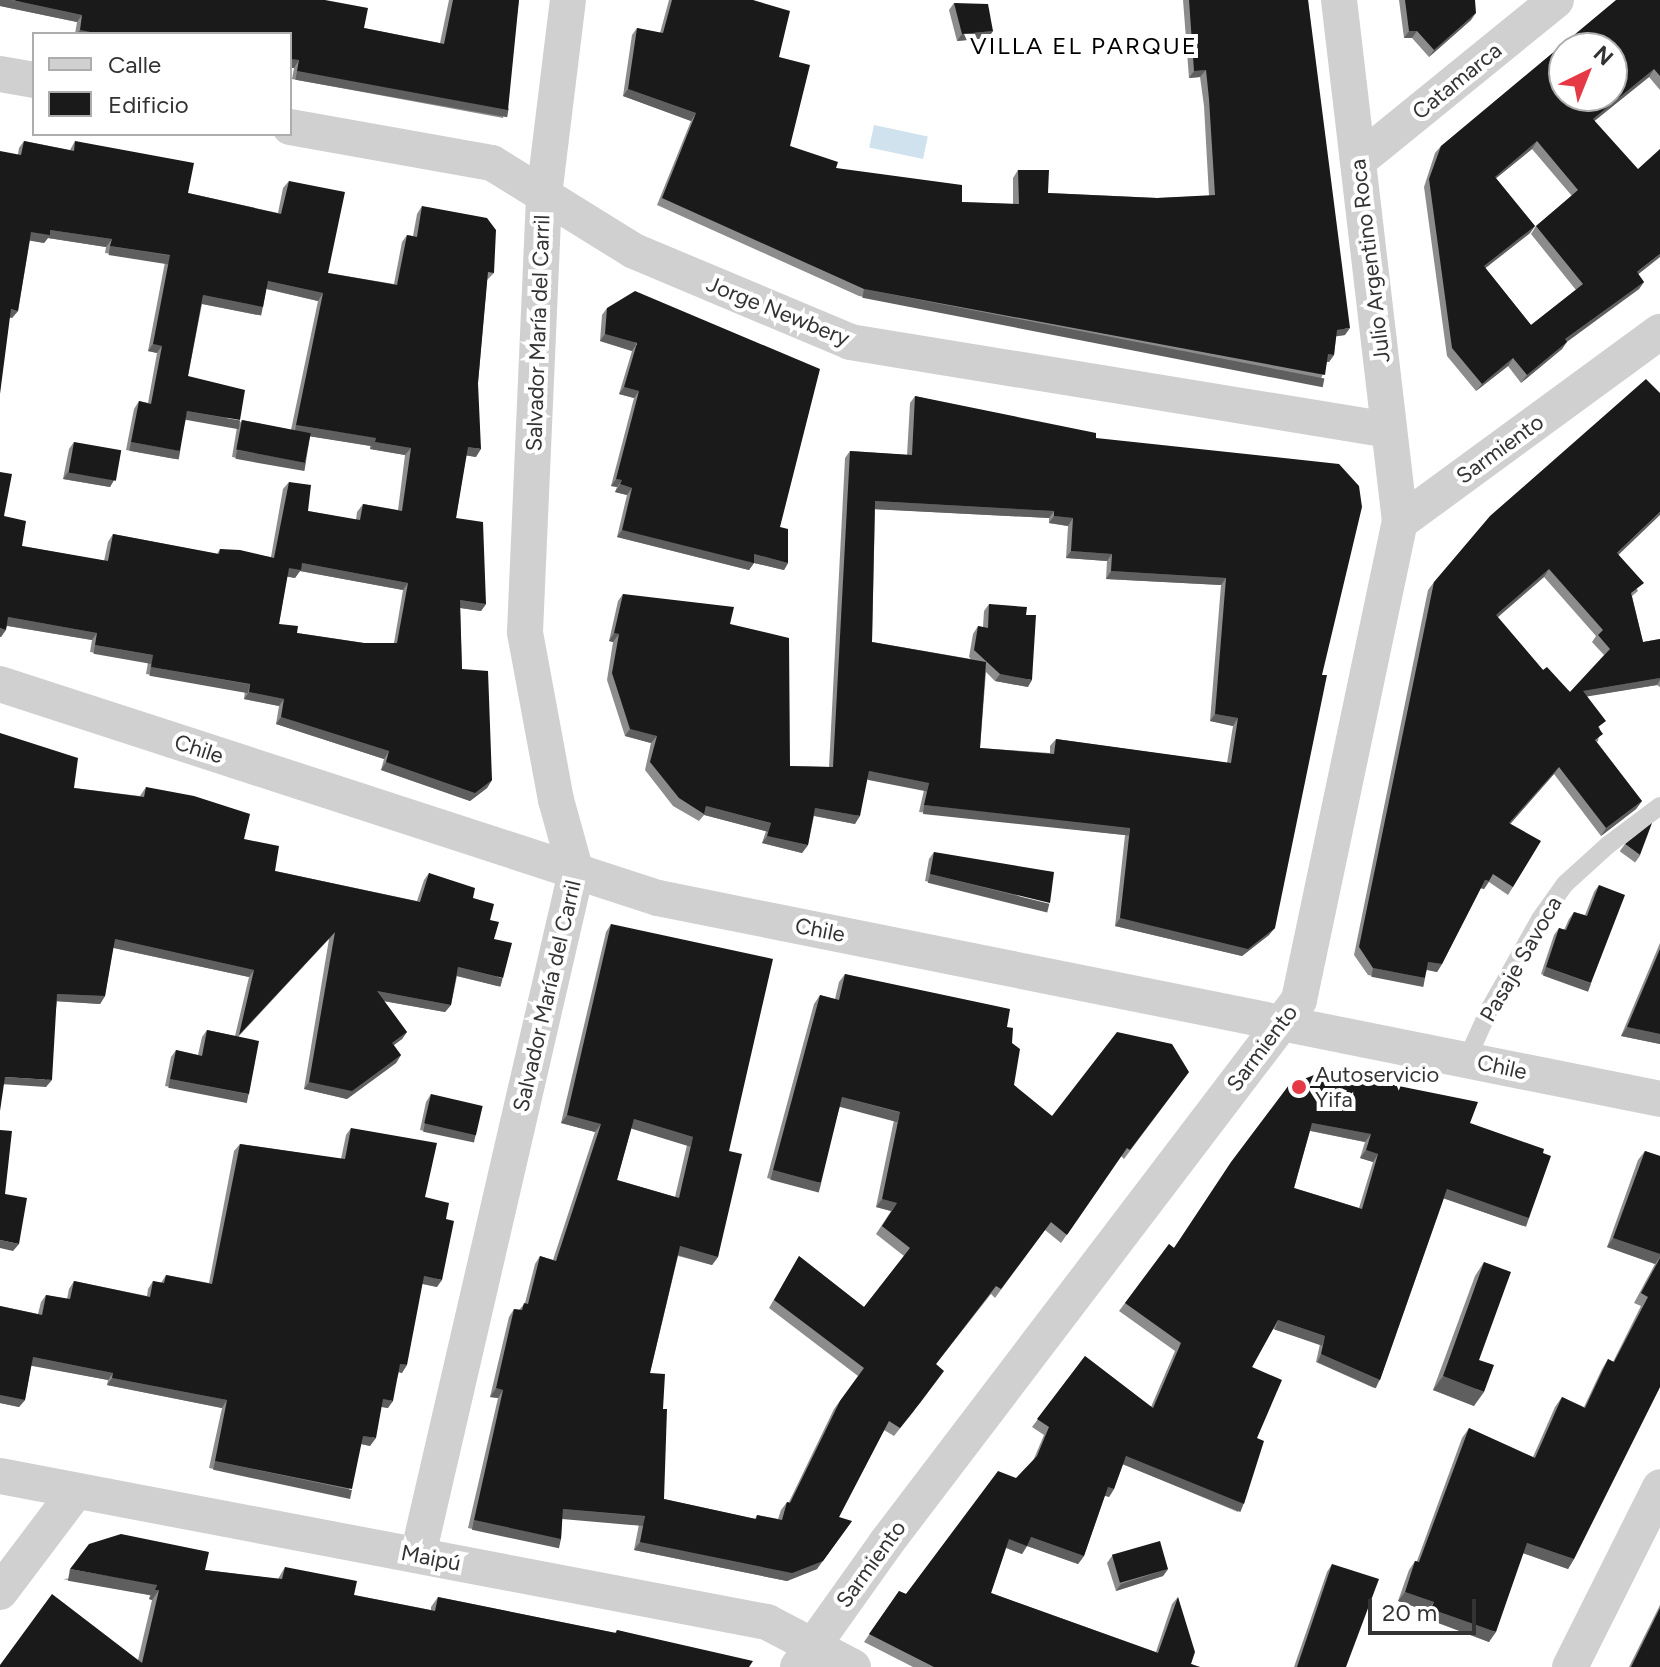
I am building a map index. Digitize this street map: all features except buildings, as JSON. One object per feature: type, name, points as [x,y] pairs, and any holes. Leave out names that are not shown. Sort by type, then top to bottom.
[{"type":"street","name":"Salvador María del Carril","points":[[418,1555],[576,872],[556,800],[525,632],[544,195],[568,0]]},
{"type":"street","name":"Julio Argentino Roca","points":[[1339,0],[1400,522]]},
{"type":"street","name":"Catamarca","points":[[1358,161],[1556,0]]},
{"type":"street","points":[[0,74],[32,80]]},
{"type":"street","name":"Jorge Newbery","points":[[292,127],[492,163],[634,251],[850,342],[1389,430]]},
{"type":"street","name":"Sarmiento","points":[[805,1656],[895,1530],[1299,1000],[1400,522],[1660,332]]},
{"type":"street","name":"Chile","points":[[0,684],[658,898],[1660,1099]]},
{"type":"street","name":"Maipú","points":[[0,1476],[767,1622],[805,1656],[853,1667]]},
{"type":"street","points":[[1570,1667],[1660,1487]]},
{"type":"street","points":[[0,1592],[76,1491]]},
{"type":"lane","name":"Pasaje Savoca","points":[[1467,1059],[1489,1010],[1540,919],[1565,884],[1587,862],[1660,806]]},
{"type":"water","points":[[874,125],[928,136],[923,159],[869,147]]},
{"type":"place","name":"Autoservicio Yifa","points":[[1299,1087]]},
{"type":"district","name":"VILLA EL PARQUE","points":[[1084,46]]}]
